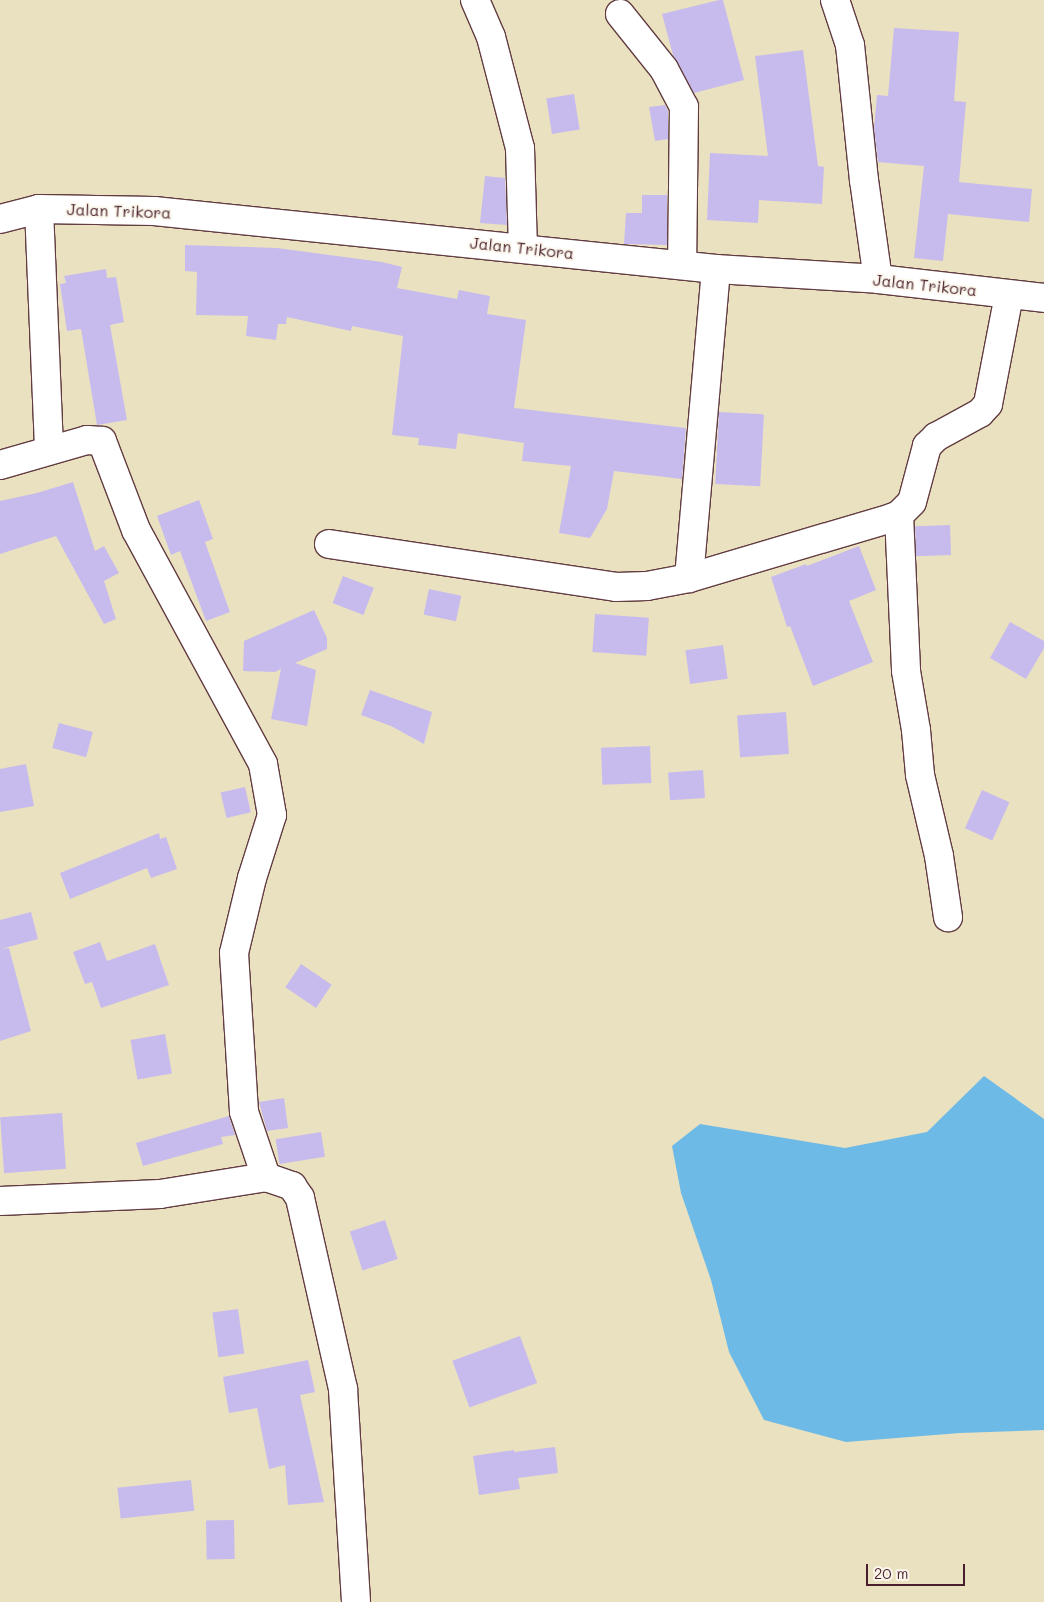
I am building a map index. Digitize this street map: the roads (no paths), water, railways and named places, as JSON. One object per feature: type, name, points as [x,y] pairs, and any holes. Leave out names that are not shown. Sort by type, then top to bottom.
[{"type":"street","points":[[474,0],[491,37],[520,148],[523,248]]},
{"type":"street","points":[[835,0],[850,45],[864,180],[878,279]]},
{"type":"street","points":[[620,14],[664,69],[684,107],[682,265]]},
{"type":"street","points":[[39,209],[49,450]]},
{"type":"street","name":"Jalan Trikora","points":[[0,219],[39,209],[154,211],[228,217],[716,269],[878,279],[1044,298]]},
{"type":"street","points":[[689,578],[716,269]]},
{"type":"street","points":[[329,544],[616,587],[648,586],[689,578],[899,515],[912,502],[927,446],[936,437],[980,413],[988,404],[1009,295]]},
{"type":"street","points":[[0,465],[88,440],[102,441],[136,530],[263,764],[272,815],[252,878],[234,953],[244,1112],[266,1178]]},
{"type":"street","points":[[899,515],[906,672],[916,730],[920,775],[939,856],[948,917]]},
{"type":"street","points":[[0,1201],[160,1194],[266,1178],[292,1186],[300,1198],[343,1389],[356,1602]]},
{"type":"water","points":[[984,1076],[1044,1119],[1044,1430],[960,1433],[846,1442],[764,1420],[729,1352],[711,1280],[681,1193],[672,1146],[700,1124],[845,1148],[927,1132]]}]
